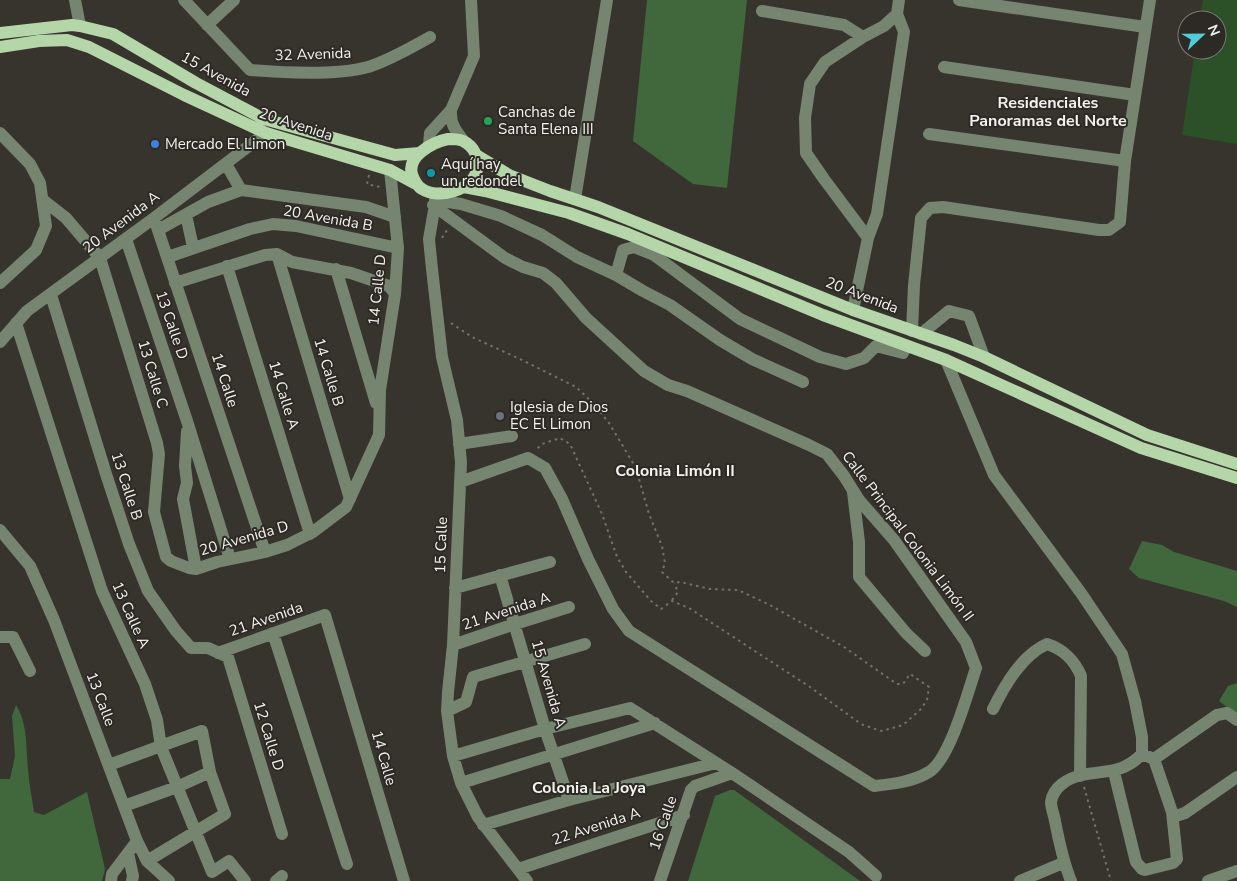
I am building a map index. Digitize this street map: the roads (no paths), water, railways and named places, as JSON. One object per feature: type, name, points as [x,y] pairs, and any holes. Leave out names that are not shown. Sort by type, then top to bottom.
[{"type":"main road","name":"15 Avenida","points":[[0,33],[80,26],[113,34],[196,83],[264,119],[395,155],[424,150]]},
{"type":"main road","name":"20 Avenida","points":[[0,46],[67,40],[89,47],[184,95],[266,133],[390,170],[416,184]]},
{"type":"main road","points":[[448,139],[463,140],[471,147],[479,163],[476,175],[464,187],[436,200],[416,184],[411,174],[413,163],[424,150],[437,142],[448,139]]},
{"type":"main road","name":"20 Avenida","points":[[476,155],[509,175],[598,207],[853,310],[984,357],[1148,435],[1237,464]]},
{"type":"main road","points":[[464,187],[569,213],[628,234],[823,315],[946,360],[1141,448],[1237,478]]},
{"type":"street","points":[[75,0],[80,26]]},
{"type":"street","points":[[184,0],[207,24],[234,0]]},
{"type":"street","points":[[463,140],[454,129],[450,119],[451,110],[474,56],[471,0]]},
{"type":"street","points":[[575,199],[607,0]]},
{"type":"street","points":[[853,310],[868,238],[877,214],[904,32],[897,14],[899,0]]},
{"type":"street","points":[[959,0],[1145,27]]},
{"type":"street","points":[[916,332],[914,285],[921,218],[930,208],[943,207],[1090,229],[1109,230],[1120,222],[1125,162],[1150,0]]},
{"type":"street","points":[[762,11],[844,24],[863,37]]},
{"type":"street","points":[[868,238],[806,153],[805,118],[810,84],[825,62],[863,37],[884,26],[897,14]]},
{"type":"street","name":"32 Avenida","points":[[207,24],[250,70],[288,73],[328,72],[367,67],[394,57],[430,37]]},
{"type":"street","points":[[944,67],[1136,94]]},
{"type":"street","points":[[424,150],[430,133],[451,110]]},
{"type":"street","points":[[0,133],[30,164],[40,183],[46,226],[36,250],[0,283]]},
{"type":"street","name":"20 Avenida A","points":[[156,224],[226,164],[266,133]]},
{"type":"street","points":[[929,134],[1125,162]]},
{"type":"street","points":[[226,164],[241,190]]},
{"type":"street","name":"14 Calle D","points":[[379,412],[380,390],[395,294],[398,248],[390,170]]},
{"type":"street","name":"20 Avenida A","points":[[0,342],[27,311],[126,239],[156,224],[186,215],[208,202],[241,190],[366,208],[395,217]]},
{"type":"street","name":"13 Calle C","points":[[43,200],[66,218],[100,258],[157,443],[159,454],[154,512],[166,556],[171,561],[192,569]]},
{"type":"street","points":[[436,200],[461,204],[501,216],[542,235],[577,257],[616,275],[630,285],[670,305],[720,340],[752,359],[803,382]]},
{"type":"street","name":"Calle Principal Colonia Limón II","points":[[436,200],[453,220],[505,258],[523,267],[543,273],[556,283],[586,318],[644,371],[668,385],[687,391],[827,454],[859,500],[894,540],[966,642],[976,668],[947,749],[931,771],[897,784],[874,786],[629,631],[613,609],[588,559],[562,499],[545,468],[528,458],[460,482]]},
{"type":"street","name":"15 Calle","points":[[436,200],[429,239],[442,357],[457,420],[461,462],[453,645],[447,711],[453,756],[461,783],[483,825],[527,881]]},
{"type":"street","points":[[186,215],[193,248]]},
{"type":"street","name":"14 Calle","points":[[156,224],[265,552]]},
{"type":"street","name":"20 Avenida B","points":[[168,258],[250,229],[273,224],[296,226],[398,248]]},
{"type":"street","name":"13 Calle D","points":[[126,239],[187,421],[230,559]]},
{"type":"street","points":[[616,275],[623,250],[634,247],[654,255],[740,319],[820,356],[846,364],[864,358],[876,346],[903,353],[906,346]]},
{"type":"street","points":[[175,282],[265,255],[277,254],[292,262],[351,272],[388,286],[395,294]]},
{"type":"street","name":"14 Calle B","points":[[277,254],[350,499]]},
{"type":"street","name":"14 Calle A","points":[[227,266],[310,534]]},
{"type":"street","points":[[336,269],[379,412]]},
{"type":"street","name":"13 Calle B","points":[[51,295],[106,474],[129,544],[148,591],[176,631],[191,648],[208,648],[218,653]]},
{"type":"street","points":[[916,332],[949,311],[969,316],[984,357]]},
{"type":"street","name":"13 Calle A","points":[[16,323],[102,591],[144,684],[156,720],[161,747],[195,831],[212,872],[229,861],[245,881]]},
{"type":"street","points":[[946,360],[994,475],[1081,593],[1122,654],[1135,701],[1142,737],[1142,754],[1133,764],[1114,772],[1080,776],[1064,782],[1055,792],[1051,803],[1064,863],[1071,881]]},
{"type":"street","name":"20 Avenida D","points":[[192,569],[265,552],[287,544],[310,534],[346,507],[380,434],[379,412]]},
{"type":"street","name":"13 Calle D","points":[[187,421],[187,483],[183,499],[192,569]]},
{"type":"street","points":[[459,444],[512,436]]},
{"type":"street","points":[[852,489],[859,542],[859,577],[906,633],[925,651]]},
{"type":"street","name":"13 Calle","points":[[0,530],[30,566],[54,620],[137,841],[147,861],[169,881]]},
{"type":"street","points":[[455,588],[550,562]]},
{"type":"street","name":"15 Avenida A","points":[[500,575],[544,729],[568,800]]},
{"type":"street","name":"21 Avenida A","points":[[453,645],[569,607]]},
{"type":"street","name":"14 Calle","points":[[325,615],[404,881]]},
{"type":"street","name":"21 Avenida","points":[[218,653],[325,615]]},
{"type":"street","points":[[273,633],[347,864]]},
{"type":"street","points":[[0,637],[13,637],[30,671]]},
{"type":"street","points":[[447,711],[466,702],[473,677],[585,644]]},
{"type":"street","points":[[993,709],[1010,680],[1035,649],[1048,644],[1059,648],[1078,667],[1081,676],[1080,776]]},
{"type":"street","name":"12 Calle D","points":[[218,653],[228,657],[282,834]]},
{"type":"street","points":[[453,756],[544,729],[626,708],[634,709],[849,852],[876,876]]},
{"type":"street","points":[[1154,759],[1217,715],[1227,713],[1237,720]]},
{"type":"street","points":[[461,783],[655,723]]},
{"type":"street","points":[[109,766],[202,731],[210,772],[225,814],[147,861]]},
{"type":"street","points":[[1114,772],[1136,862],[1142,869],[1157,868],[1173,863],[1177,859],[1172,812],[1154,759],[1142,754]]},
{"type":"street","points":[[483,825],[568,800],[716,763]]},
{"type":"street","points":[[124,806],[177,787],[210,772]]},
{"type":"street","name":"16 Calle","points":[[660,881],[693,788],[732,773]]},
{"type":"street","points":[[1172,812],[1176,816],[1185,813],[1237,778]]},
{"type":"street","name":"22 Avenida A","points":[[518,869],[684,815]]},
{"type":"street","points":[[111,881],[112,874],[137,841]]},
{"type":"street","points":[[128,853],[133,876],[132,881]]},
{"type":"street","points":[[1020,881],[1064,863]]},
{"type":"street","points":[[1208,881],[1237,871]]},
{"type":"place","name":"Canchas de Santa Elena III","points":[[488,121]]},
{"type":"place","name":"Mercado El Limon","points":[[155,144]]},
{"type":"place","name":"Aquí hay un redondel","points":[[431,173]]},
{"type":"place","name":"Iglesia de Dios EC El Limon","points":[[500,416]]},
{"type":"district","name":"Residenciales Panoramas del Norte","points":[[1048,112]]},
{"type":"district","name":"Colonia Limón II","points":[[675,471]]},
{"type":"district","name":"Colonia La Joya","points":[[589,788]]}]
